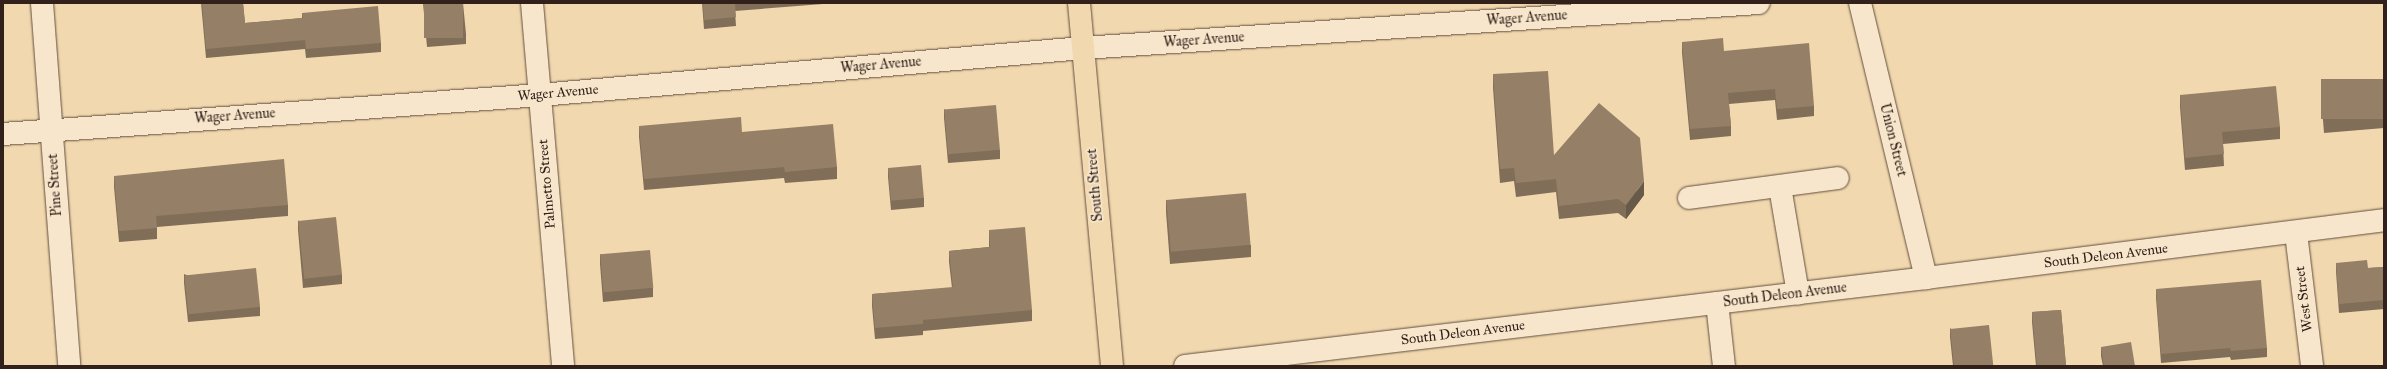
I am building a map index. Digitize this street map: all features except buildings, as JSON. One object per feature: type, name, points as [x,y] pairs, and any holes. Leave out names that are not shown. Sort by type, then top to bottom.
[{"type":"main road","name":"South Street","points":[[1079,3],[1112,366]]},
{"type":"street","name":"Pine Street","points":[[42,3],[69,366]]},
{"type":"street","name":"Palmetto Street","points":[[532,3],[563,366]]},
{"type":"street","name":"Wager Avenue","points":[[3,134],[51,129],[540,95],[1083,48],[1759,3]]},
{"type":"street","name":"Union Street","points":[[1860,3],[1926,278]]},
{"type":"street","points":[[1689,198],[1780,187],[1838,178]]},
{"type":"street","points":[[1780,187],[1798,293]]},
{"type":"street","name":"South Deleon Avenue","points":[[1185,366],[2296,233],[2384,220]]},
{"type":"street","name":"West Street","points":[[2296,233],[2312,366]]},
{"type":"street","points":[[1717,303],[1724,366]]}]
